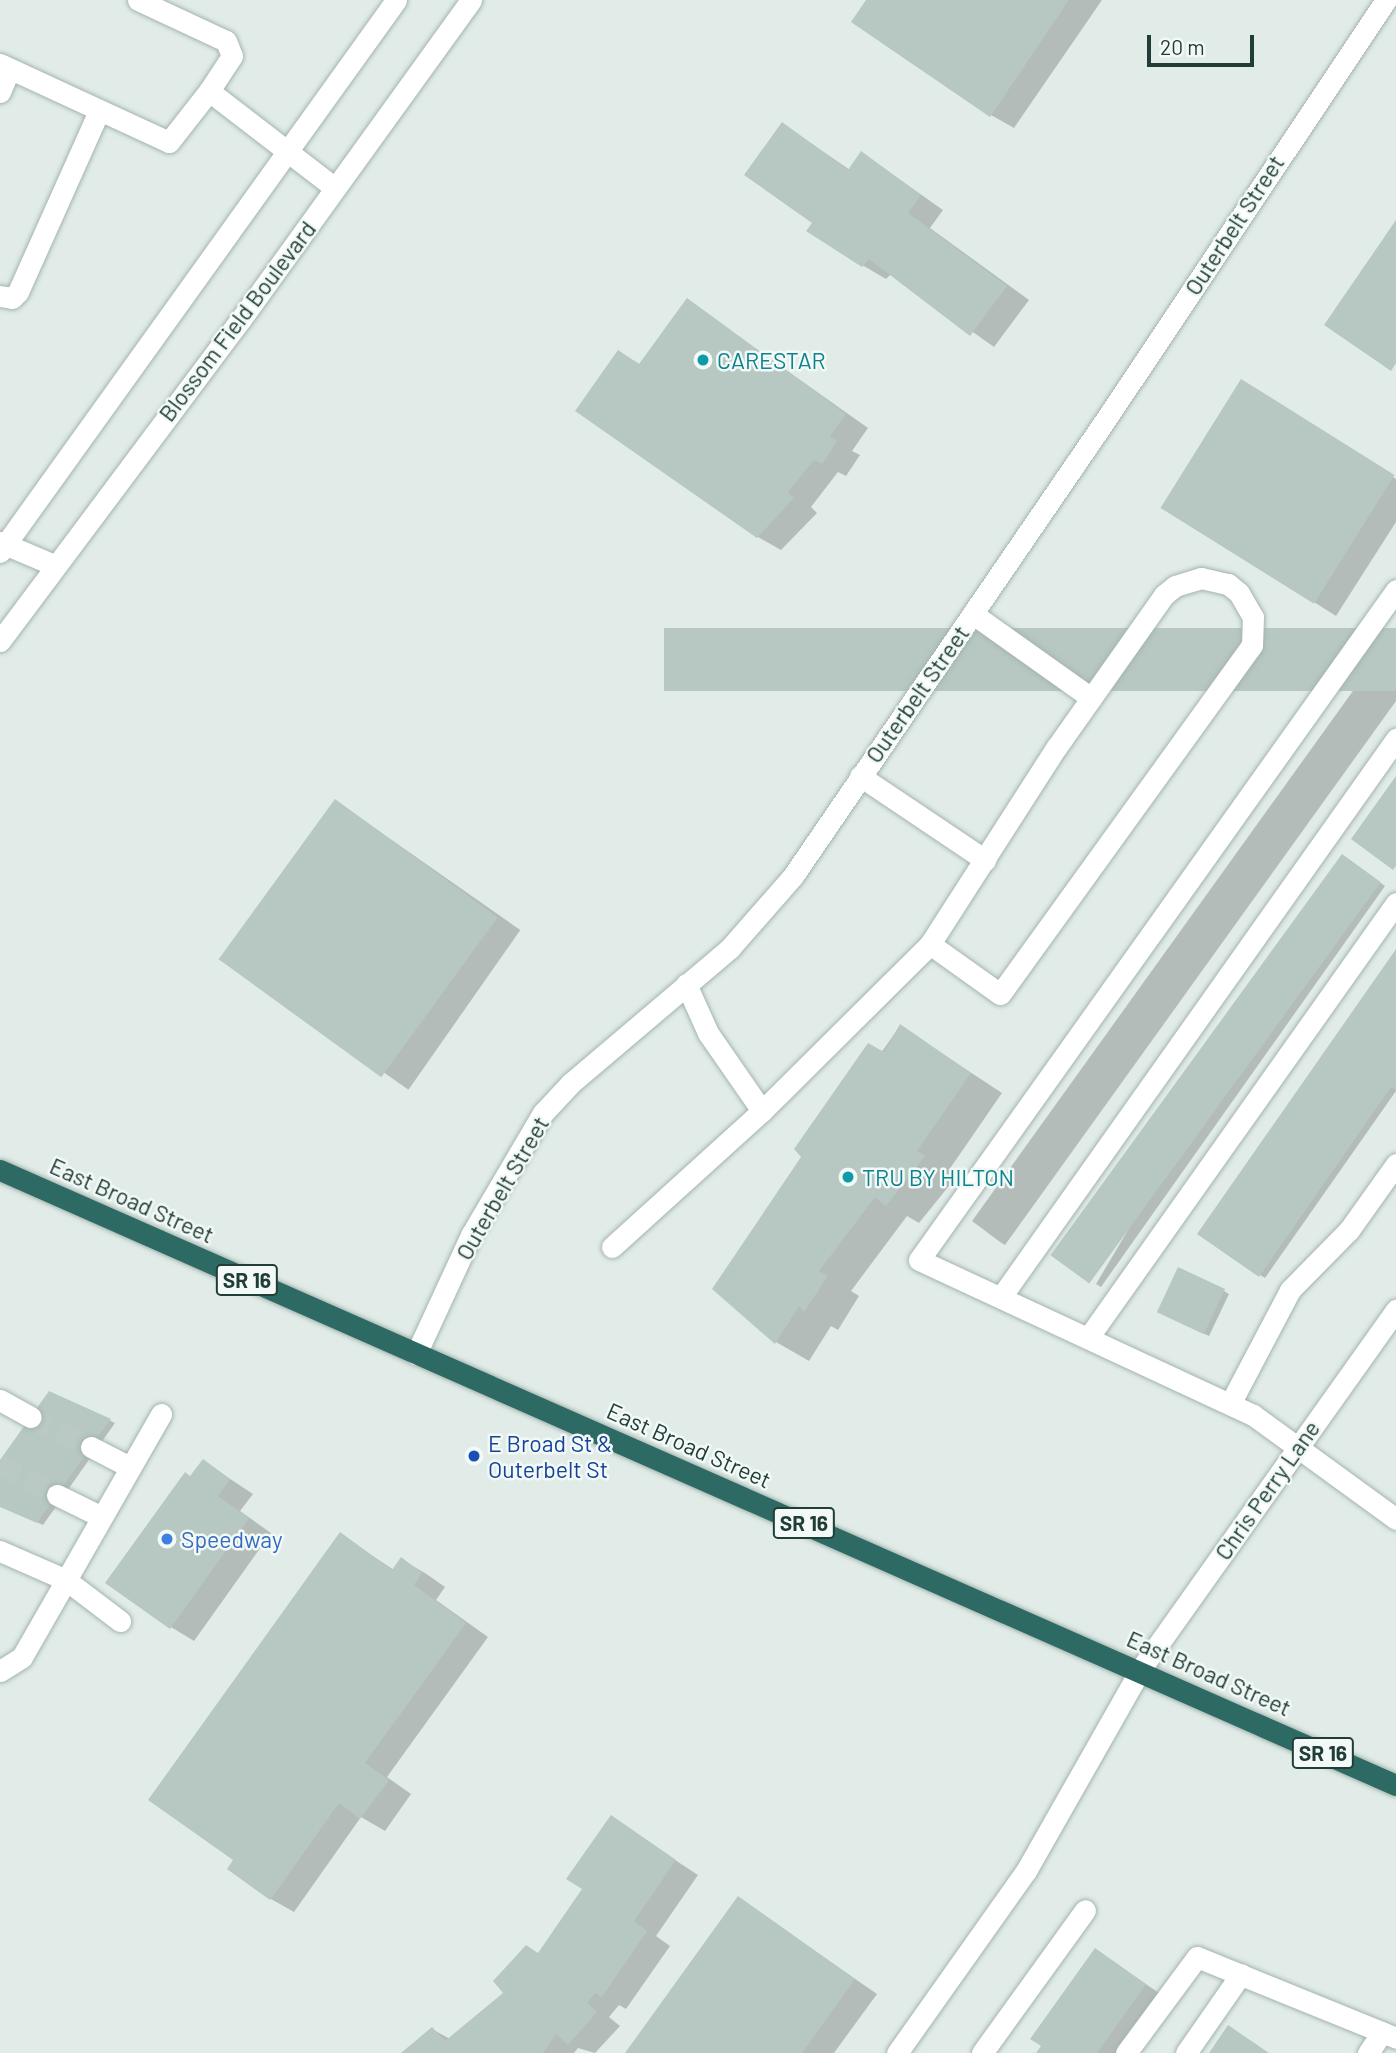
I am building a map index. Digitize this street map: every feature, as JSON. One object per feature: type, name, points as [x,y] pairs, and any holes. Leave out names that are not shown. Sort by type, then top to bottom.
[{"type":"highway","name":"East Broad Street","points":[[0,1170],[1396,1785]]},
{"type":"street","points":[[0,92],[5,67],[169,142],[209,92],[232,56],[231,49],[226,41],[138,0]]},
{"type":"street","points":[[54,565],[2,546],[396,0]]},
{"type":"street","name":"Blossom Field Boulevard","points":[[0,641],[471,0]]},
{"type":"street","name":"Outerbelt Street","points":[[416,1354],[471,1235],[543,1113],[571,1083],[763,915],[973,614],[1386,0]]},
{"type":"street","points":[[209,92],[335,188]]},
{"type":"street","points":[[0,296],[12,298],[18,292],[99,111]]},
{"type":"street","points":[[612,1247],[762,1111],[930,944],[1091,698],[1175,586],[1201,578],[1228,584],[1248,604],[1254,631],[1252,645],[1000,994],[930,944]]},
{"type":"street","points":[[1396,590],[919,1260],[1230,1404],[1298,1446],[1396,1519]]},
{"type":"street","points":[[973,614],[1091,698]]},
{"type":"street","points":[[1000,1297],[1396,739]]},
{"type":"street","points":[[860,776],[985,860]]},
{"type":"street","points":[[1088,1338],[1396,903]]},
{"type":"street","points":[[686,984],[708,1033],[762,1111]]},
{"type":"street","points":[[1230,1404],[1290,1290],[1349,1230],[1396,1164]]},
{"type":"street","name":"Chris Perry Lane","points":[[897,2053],[1026,1871],[1140,1670],[1396,1310]]},
{"type":"street","points":[[0,1400],[31,1417]]},
{"type":"street","points":[[0,1671],[22,1657],[161,1414]]},
{"type":"street","points":[[91,1447],[130,1467]]},
{"type":"street","points":[[57,1495],[102,1517]]},
{"type":"street","points":[[0,1550],[66,1580],[120,1621]]},
{"type":"street","points":[[982,2053],[1085,1910]]},
{"type":"street","points":[[1126,2053],[1197,1957],[1389,2035],[1368,2053]]},
{"type":"street","points":[[1186,2053],[1241,1974]]},
{"type":"building","points":[[866,0],[1069,0],[990,117],[851,22]]},
{"type":"building","points":[[782,122],[848,170],[861,151],[921,195],[908,213],[1007,286],[970,336],[869,259],[862,267],[806,231],[812,223],[744,175]]},
{"type":"building","points":[[1396,220],[1396,363],[1391,371],[1324,325]]},
{"type":"building","points":[[687,298],[846,414],[830,436],[837,441],[822,464],[814,460],[788,492],[794,498],[757,538],[575,411],[618,350],[639,364]]},
{"type":"building","points":[[1241,379],[1394,475],[1314,604],[1160,508]]},
{"type":"building","points":[[664,628],[1396,628],[1396,691],[664,691]]},
{"type":"building","points":[[1396,776],[1396,866],[1393,870],[1351,839]]},
{"type":"building","points":[[335,799],[498,917],[381,1077],[219,959]]},
{"type":"building","points":[[1342,854],[1381,882],[1089,1283],[1050,1255]]},
{"type":"building","points":[[1396,949],[1396,1090],[1391,1087],[1259,1277],[1197,1234]]},
{"type":"building","name":"TRU BY HILTON","points":[[900,1024],[971,1073],[917,1151],[925,1156],[886,1206],[875,1197],[819,1271],[828,1276],[804,1312],[799,1306],[775,1344],[712,1289],[801,1157],[794,1149],[868,1043],[884,1052]]},
{"type":"building","points":[[1178,1267],[1225,1289],[1204,1334],[1157,1312]]},
{"type":"building","points":[[49,1391],[111,1419],[37,1523],[0,1507],[0,1460]]},
{"type":"building","points":[[203,1459],[230,1479],[218,1496],[249,1518],[170,1629],[105,1583],[185,1472],[190,1476]]},
{"type":"building","points":[[340,1532],[392,1570],[401,1557],[422,1573],[414,1585],[466,1623],[365,1763],[389,1780],[360,1819],[339,1803],[270,1900],[227,1869],[233,1860],[148,1800]]},
{"type":"building","points":[[611,1815],[676,1860],[634,1921],[647,1931],[602,1997],[595,1993],[587,2003],[597,2012],[568,2045],[556,2034],[543,2053],[401,2053],[432,2027],[445,2041],[503,1993],[493,1981],[526,1945],[538,1953],[582,1889],[566,1879]]},
{"type":"building","points":[[738,1896],[855,1979],[802,2053],[625,2053]]},
{"type":"building","points":[[1095,1948],[1146,1984],[1097,2053],[1036,2053],[1041,2046],[1030,2039]]},
{"type":"building","points":[[1228,2025],[1269,2053],[1209,2053]]},
{"type":"tunnel","points":[[31,1417],[91,1447]]},
{"type":"tunnel","points":[[0,1464],[57,1495]]},
{"type":"place","name":"CARESTAR","points":[[703,360]]},
{"type":"place","name":"TRU BY HILTON","points":[[848,1177]]},
{"type":"place","name":"E Broad St & Outerbelt St","points":[[474,1456]]},
{"type":"place","name":"Speedway","points":[[167,1539]]}]
